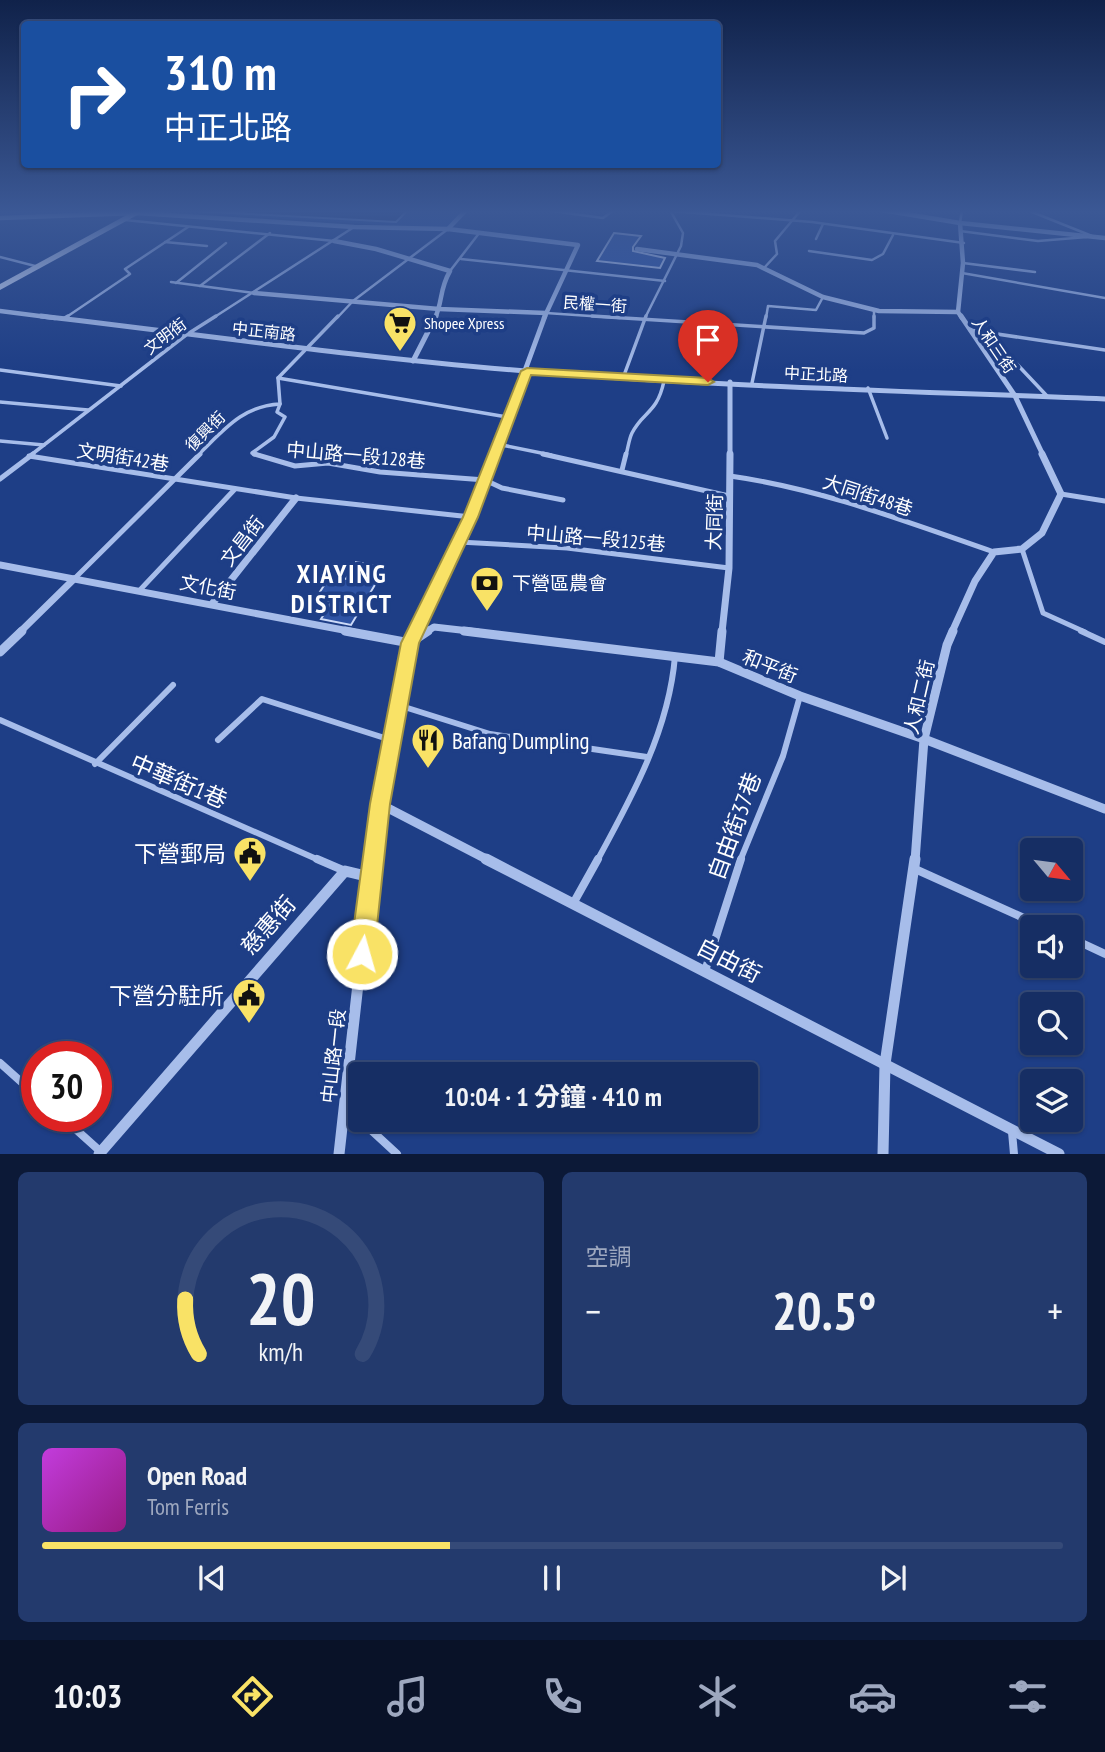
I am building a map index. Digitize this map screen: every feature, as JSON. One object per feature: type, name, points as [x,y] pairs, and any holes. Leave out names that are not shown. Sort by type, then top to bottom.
[{"type":"street","points":[[0,287],[44,264]]},
{"type":"street","points":[[413,361],[439,309],[441,286],[450,271],[426,264]]},
{"type":"street","name":"中山路一段","points":[[339,1153],[380,804],[410,643],[471,517],[507,417],[527,371],[546,313],[568,264]]},
{"type":"street","points":[[740,264],[764,268],[823,297],[874,310],[958,312]]},
{"type":"street","name":"人和三街","points":[[963,264],[958,312],[1015,396]]},
{"type":"street","name":"民權一街","points":[[254,293],[439,309],[546,313]]},
{"type":"street","name":"中正南路","points":[[0,311],[413,361],[527,371]]},
{"type":"street","name":"中正北路","points":[[527,371],[664,381],[1105,399]]},
{"type":"street","name":"大同街","points":[[719,662],[729,568],[730,382]]},
{"type":"street","points":[[994,552],[1022,549],[1042,533],[1061,494],[1015,396]]},
{"type":"street","name":"文昌街","points":[[212,604],[296,498]]},
{"type":"street","name":"人和二街","points":[[883,1153],[885,1064],[914,869],[924,739],[947,645],[975,581],[994,552]]},
{"type":"street","name":"文化街","points":[[0,565],[410,643]]},
{"type":"street","points":[[0,652],[74,579]]},
{"type":"street","name":"和平街","points":[[410,643],[434,627],[719,662],[800,696],[924,739],[1105,809]]},
{"type":"street","name":"自由街","points":[[380,804],[1059,1153]]},
{"type":"street","points":[[345,871],[370,877]]},
{"type":"street","name":"慈惠街","points":[[100,1153],[345,871]]},
{"type":"lane","points":[[26,264],[38,267]]},
{"type":"lane","points":[[62,319],[130,274],[125,269],[133,264]]},
{"type":"lane","points":[[198,264],[174,282],[254,293]]},
{"type":"lane","points":[[200,286],[229,264]]},
{"type":"lane","name":"文明街","points":[[0,479],[186,335],[299,264]]},
{"type":"lane","points":[[280,404],[278,378],[353,301],[403,264]]},
{"type":"lane","points":[[450,271],[457,264]]},
{"type":"lane","points":[[507,264],[665,281]]},
{"type":"lane","points":[[623,379],[645,320],[672,264]]},
{"type":"lane","points":[[764,268],[768,264]]},
{"type":"lane","points":[[970,264],[1035,272]]},
{"type":"lane","points":[[962,273],[1105,298]]},
{"type":"lane","points":[[752,383],[768,306],[816,310],[823,297]]},
{"type":"lane","name":"民權一街","points":[[546,313],[765,329],[864,333],[874,328],[874,310]]},
{"type":"lane","points":[[970,331],[1105,351]]},
{"type":"lane","points":[[970,331],[1039,384],[1047,396]]},
{"type":"lane","points":[[0,370],[121,386]]},
{"type":"lane","points":[[278,378],[507,417]]},
{"type":"lane","points":[[622,470],[632,432],[653,410],[661,396],[664,381]]},
{"type":"lane","points":[[868,388],[887,438]]},
{"type":"lane","points":[[0,402],[88,410]]},
{"type":"lane","name":"復興街","points":[[74,579],[239,415],[261,405],[280,404]]},
{"type":"lane","name":"中山路一段128巷","points":[[280,404],[277,412],[285,417],[274,436],[252,453],[268,460],[295,466],[328,463],[380,472],[485,480]]},
{"type":"lane","points":[[0,441],[44,445]]},
{"type":"lane","points":[[497,444],[729,496]]},
{"type":"lane","name":"文明街42巷","points":[[29,456],[296,498],[471,517]]},
{"type":"lane","name":"大同街48巷","points":[[730,476],[764,480],[833,497],[994,552]]},
{"type":"lane","points":[[485,480],[502,488],[563,500]]},
{"type":"lane","points":[[139,591],[235,489]]},
{"type":"lane","points":[[1061,494],[1105,502]]},
{"type":"lane","name":"中山路一段125巷","points":[[459,542],[567,548],[729,568]]},
{"type":"lane","points":[[1022,549],[1044,613],[1105,642]]},
{"type":"lane","points":[[575,902],[633,792],[670,699],[676,670],[675,656]]},
{"type":"lane","points":[[95,764],[173,685]]},
{"type":"lane","name":"自由街37巷","points":[[705,971],[743,853],[794,728],[800,696]]},
{"type":"lane","points":[[218,740],[262,699],[391,740]]},
{"type":"lane","points":[[398,705],[490,734],[647,757]]},
{"type":"lane","name":"中華街1巷","points":[[0,720],[95,764],[345,871]]},
{"type":"lane","points":[[914,869],[1020,916]]},
{"type":"lane","points":[[1083,944],[1105,954]]},
{"type":"lane","points":[[0,1063],[21,1082]]},
{"type":"lane","points":[[346,1107],[397,1153]]},
{"type":"lane","points":[[1012,1129],[1014,1153]]},
{"type":"lane","points":[[78,1132],[100,1153]]},
{"type":"building","points":[[623,264],[662,264],[660,268]]},
{"type":"building","points":[[356,562],[385,568],[351,625],[321,619],[332,601],[316,598],[330,576],[346,579]]},
{"type":"place","name":"Shopee Xpress","points":[[400,353]]},
{"type":"place","name":"下營區農會","points":[[487,613]]},
{"type":"place","name":"Bafang Dumpling","points":[[428,770]]},
{"type":"place","name":"下營郵局","points":[[250,883]]},
{"type":"place","name":"下營分駐所","points":[[249,1025]]},
{"type":"district","name":"XIAYING DISTRICT","points":[[342,588]]},
{"type":"route","points":[[362,954],[380,804],[410,643],[471,517],[507,417],[527,371],[708,382]]}]
